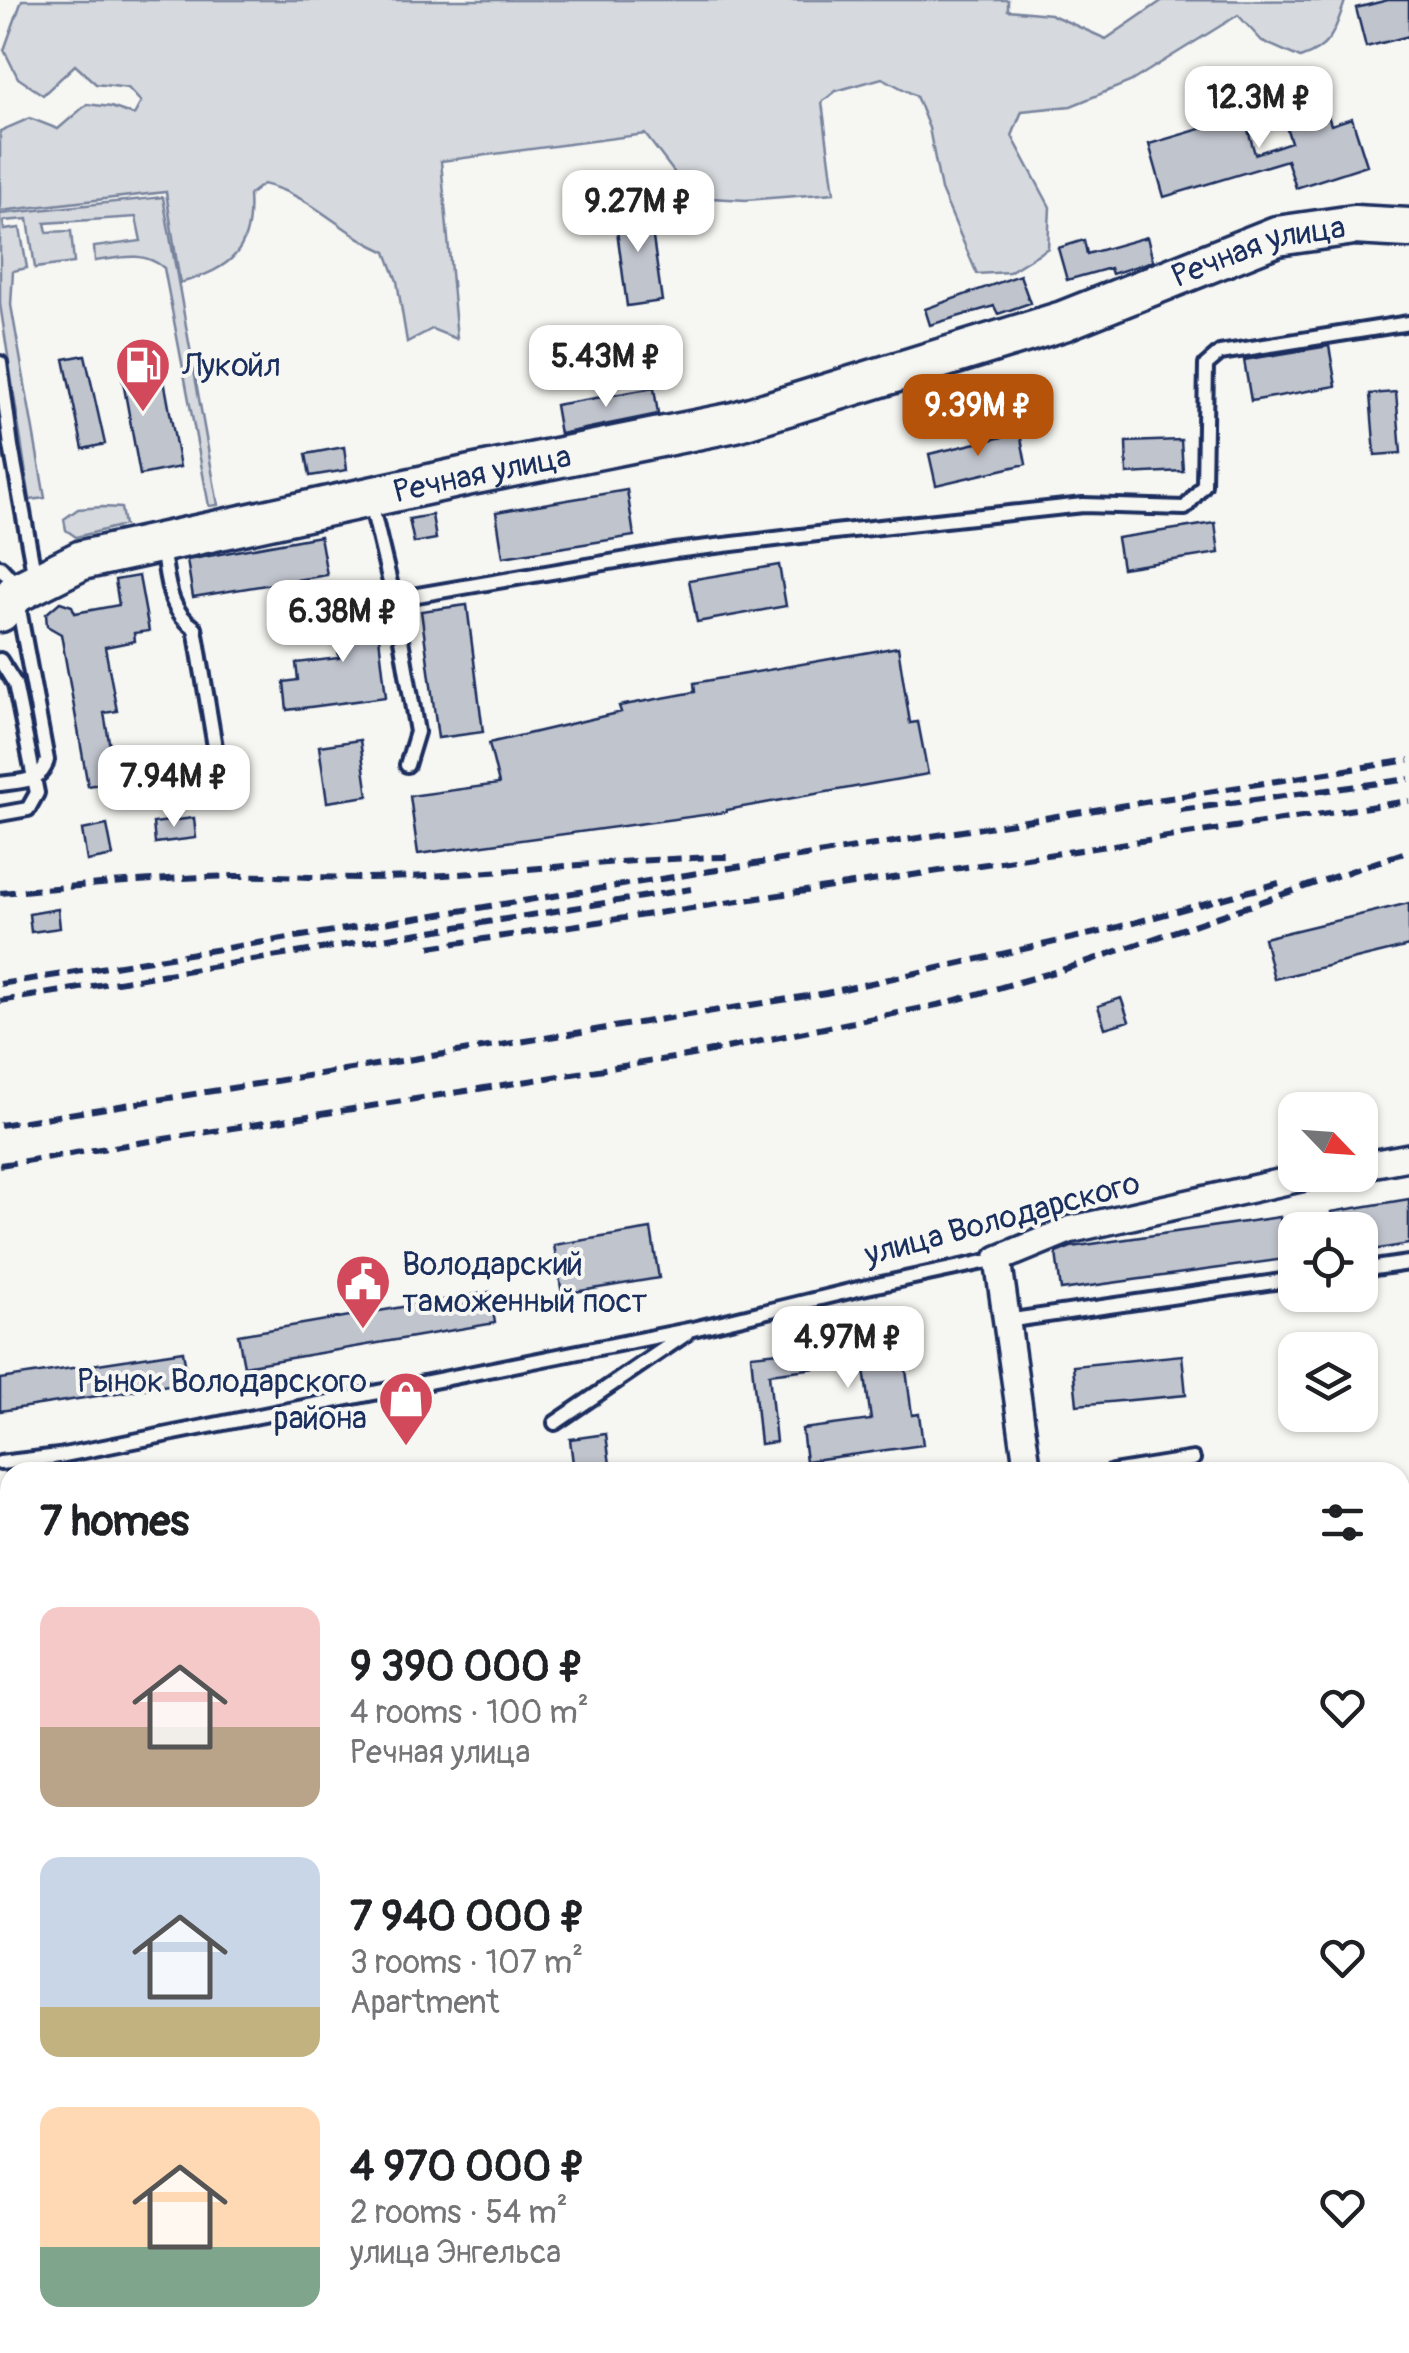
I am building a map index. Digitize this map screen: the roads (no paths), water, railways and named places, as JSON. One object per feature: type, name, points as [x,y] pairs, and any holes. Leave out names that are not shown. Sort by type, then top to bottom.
[{"type":"main road","name":"Речная улица","points":[[10,589],[82,560],[161,541],[735,422],[1062,322],[1278,236],[1366,224],[1409,228]]},
{"type":"street","points":[[1378,1163],[1409,1157]]},
{"type":"street","name":"улица Володарского","points":[[998,1260],[1069,1230],[1278,1183]]},
{"type":"street","points":[[998,1260],[1027,1462]]},
{"type":"lane","points":[[394,599],[674,551],[816,534],[1083,505],[1186,508],[1204,485],[1206,365],[1220,352],[1409,323]]},
{"type":"lane","points":[[0,363],[11,446],[10,589],[47,760],[44,771],[35,778],[0,784]]},
{"type":"lane","points":[[369,497],[394,599],[417,732],[408,765]]},
{"type":"lane","points":[[161,541],[172,604],[182,619],[195,628],[215,747]]},
{"type":"lane","points":[[0,660],[16,684],[37,793],[32,806],[0,814]]},
{"type":"lane","name":"улица Володарского","points":[[8,1462],[59,1456],[693,1330],[858,1289],[998,1260]]},
{"type":"lane","points":[[1378,1267],[1409,1263]]},
{"type":"lane","points":[[1006,1321],[1278,1281]]},
{"type":"lane","points":[[555,1423],[693,1330]]},
{"type":"lane","points":[[1174,1462],[1193,1459]]},
{"type":"railway","points":[[0,984],[1409,760]]},
{"type":"railway","points":[[1180,810],[1409,779]]},
{"type":"railway","points":[[430,947],[1409,801]]},
{"type":"railway","points":[[0,1165],[692,1055],[942,1004],[1068,968],[1409,851]]},
{"type":"railway","points":[[0,893],[205,877],[409,877],[727,857]]},
{"type":"railway","points":[[0,1125],[826,993],[1100,932],[1279,883]]},
{"type":"railway","points":[[0,1001],[691,889]]},
{"type":"place","name":"Лукойл","points":[[143,414]]},
{"type":"place","name":"Володарский таможенный пост","points":[[363,1331]]},
{"type":"place","name":"Рынок Володарского района","points":[[406,1448]]}]
